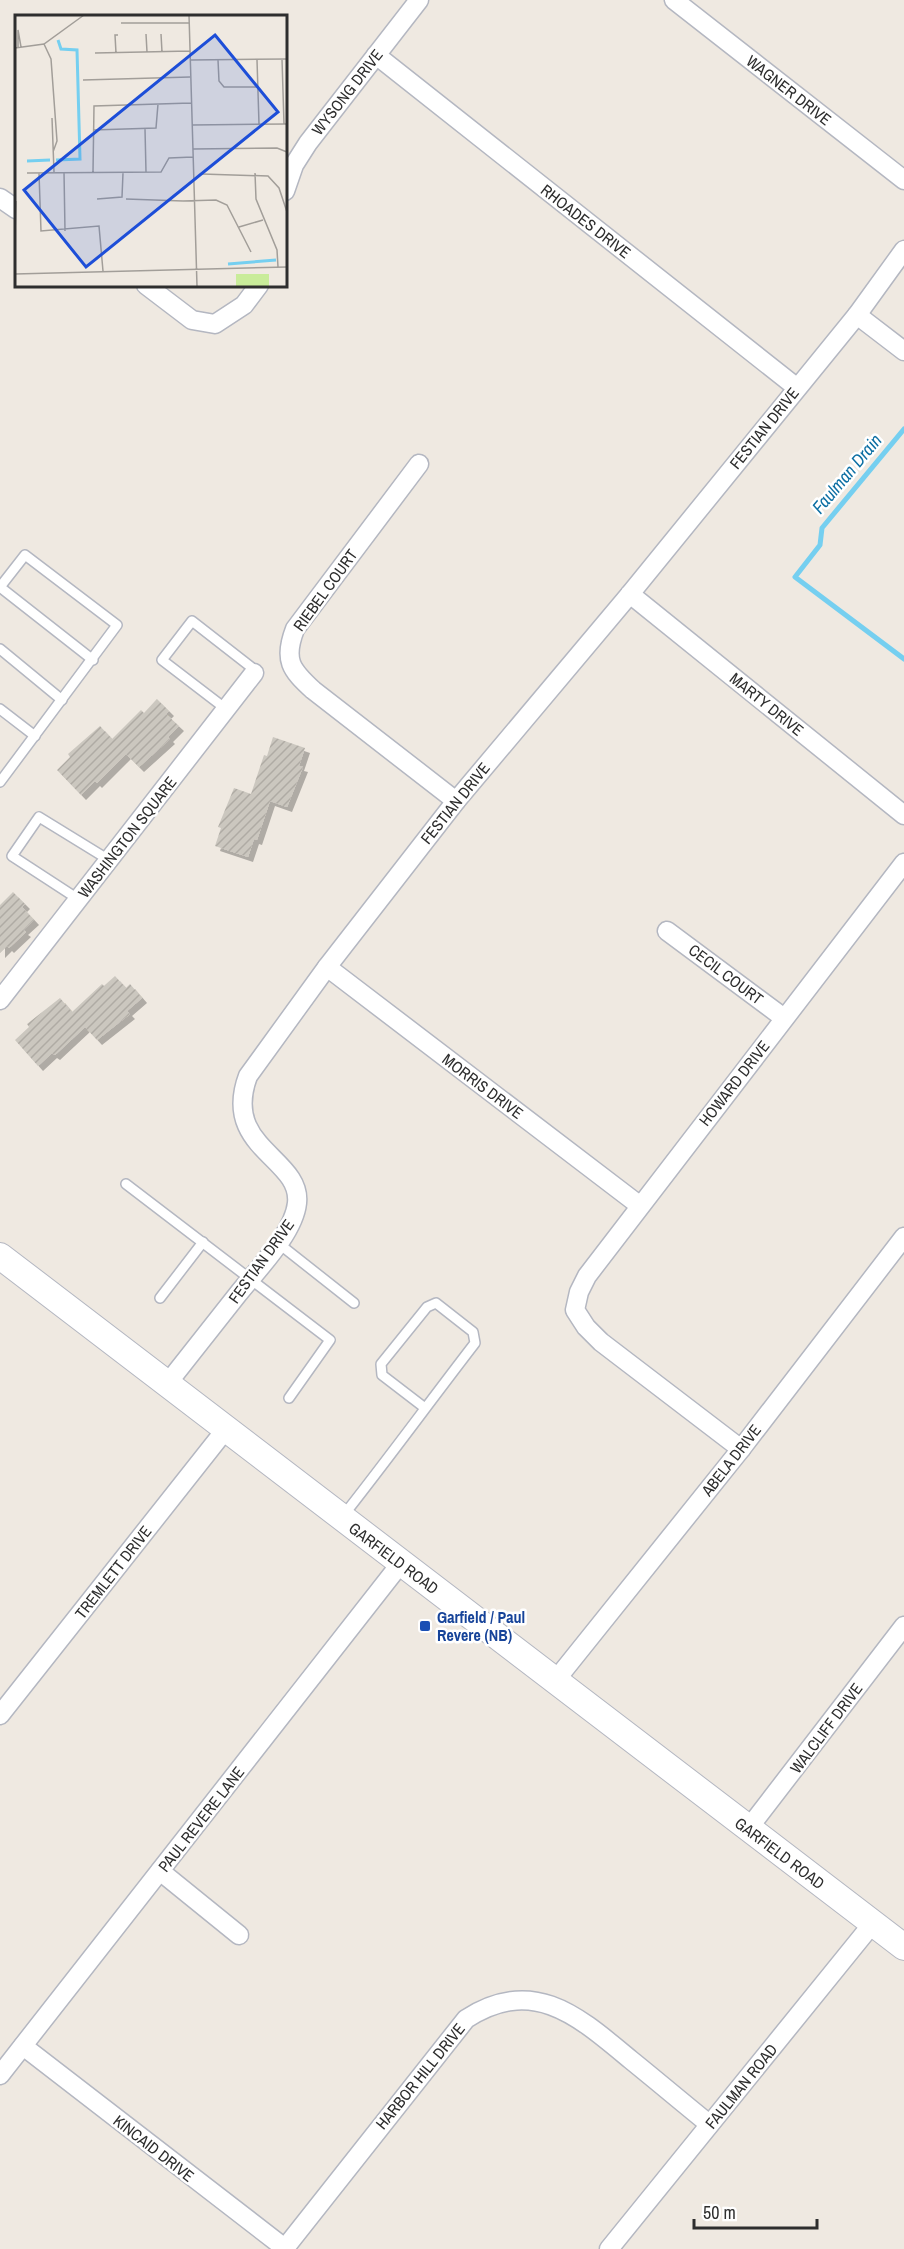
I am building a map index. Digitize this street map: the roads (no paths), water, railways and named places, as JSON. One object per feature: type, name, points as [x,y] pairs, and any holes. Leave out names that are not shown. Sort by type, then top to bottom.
[{"type":"main road","name":"GARFIELD ROAD","points":[[0,1256],[904,1947]]},
{"type":"street","name":"WYSONG DRIVE","points":[[286,187],[294,165],[308,143],[419,0]]},
{"type":"street","name":"WAGNER DRIVE","points":[[674,0],[904,180]]},
{"type":"street","name":"RHOADES DRIVE","points":[[376,55],[796,387]]},
{"type":"street","points":[[0,198],[15,208]]},
{"type":"street","name":"FESTIAN DRIVE","points":[[167,1384],[278,1243],[294,1216],[298,1194],[292,1181],[252,1136],[242,1105],[242,1091],[248,1076],[327,967],[456,801],[630,594],[796,387],[857,315],[904,250]]},
{"type":"street","points":[[147,286],[192,320],[215,324],[244,305],[258,286]]},
{"type":"street","points":[[857,315],[904,351]]},
{"type":"street","name":"RIEBEL COURT","points":[[419,464],[295,629],[288,645],[288,659],[297,675],[313,690],[456,801]]},
{"type":"street","name":"MARTY DRIVE","points":[[630,594],[904,815]]},
{"type":"street","name":"WASHINGTON SQUARE","points":[[0,1000],[254,674]]},
{"type":"street","name":"HOWARD DRIVE","points":[[741,1449],[601,1342],[586,1327],[575,1310],[579,1292],[587,1276],[639,1205],[904,863]]},
{"type":"street","name":"CECIL COURT","points":[[668,931],[784,1018]]},
{"type":"street","name":"MORRIS DRIVE","points":[[327,967],[639,1205]]},
{"type":"street","name":"ABELA DRIVE","points":[[555,1681],[741,1449],[904,1237]]},
{"type":"street","name":"TREMLETT DRIVE","points":[[0,1716],[226,1429]]},
{"type":"street","name":"PAUL REVERE LANE","points":[[0,2075],[401,1563]]},
{"type":"street","name":"WALCLIFF DRIVE","points":[[748,1829],[904,1626]]},
{"type":"street","points":[[160,1871],[239,1935]]},
{"type":"street","name":"FAULMAN ROAD","points":[[609,2249],[873,1923]]},
{"type":"street","name":"HARBOR HILL DRIVE","points":[[286,2249],[465,2019],[483,2008],[506,2001],[530,2001],[558,2007],[585,2022],[709,2124]]},
{"type":"street","name":"KINCAID DRIVE","points":[[23,2046],[286,2249]]},
{"type":"lane","points":[[2,775],[35,736],[93,660],[117,625],[25,555],[0,587],[93,660]]},
{"type":"lane","points":[[226,709],[162,660],[192,621],[251,667],[254,674]]},
{"type":"lane","points":[[0,650],[62,700]]},
{"type":"lane","points":[[0,710],[35,736]]},
{"type":"lane","points":[[78,899],[12,856],[39,817],[109,860]]},
{"type":"lane","points":[[126,1184],[330,1340],[289,1398]]},
{"type":"lane","points":[[160,1298],[202,1242]]},
{"type":"lane","points":[[278,1243],[354,1303]]},
{"type":"lane","points":[[342,1518],[426,1408],[475,1342],[473,1332],[436,1303],[427,1307],[381,1364],[382,1375],[426,1408]]},
{"type":"waterway","name":"Faulman Drain","points":[[904,429],[822,528],[820,545],[795,577],[904,659]]},
{"type":"place","name":"Garfield / Paul Revere (NB)","points":[[425,1626]]}]
